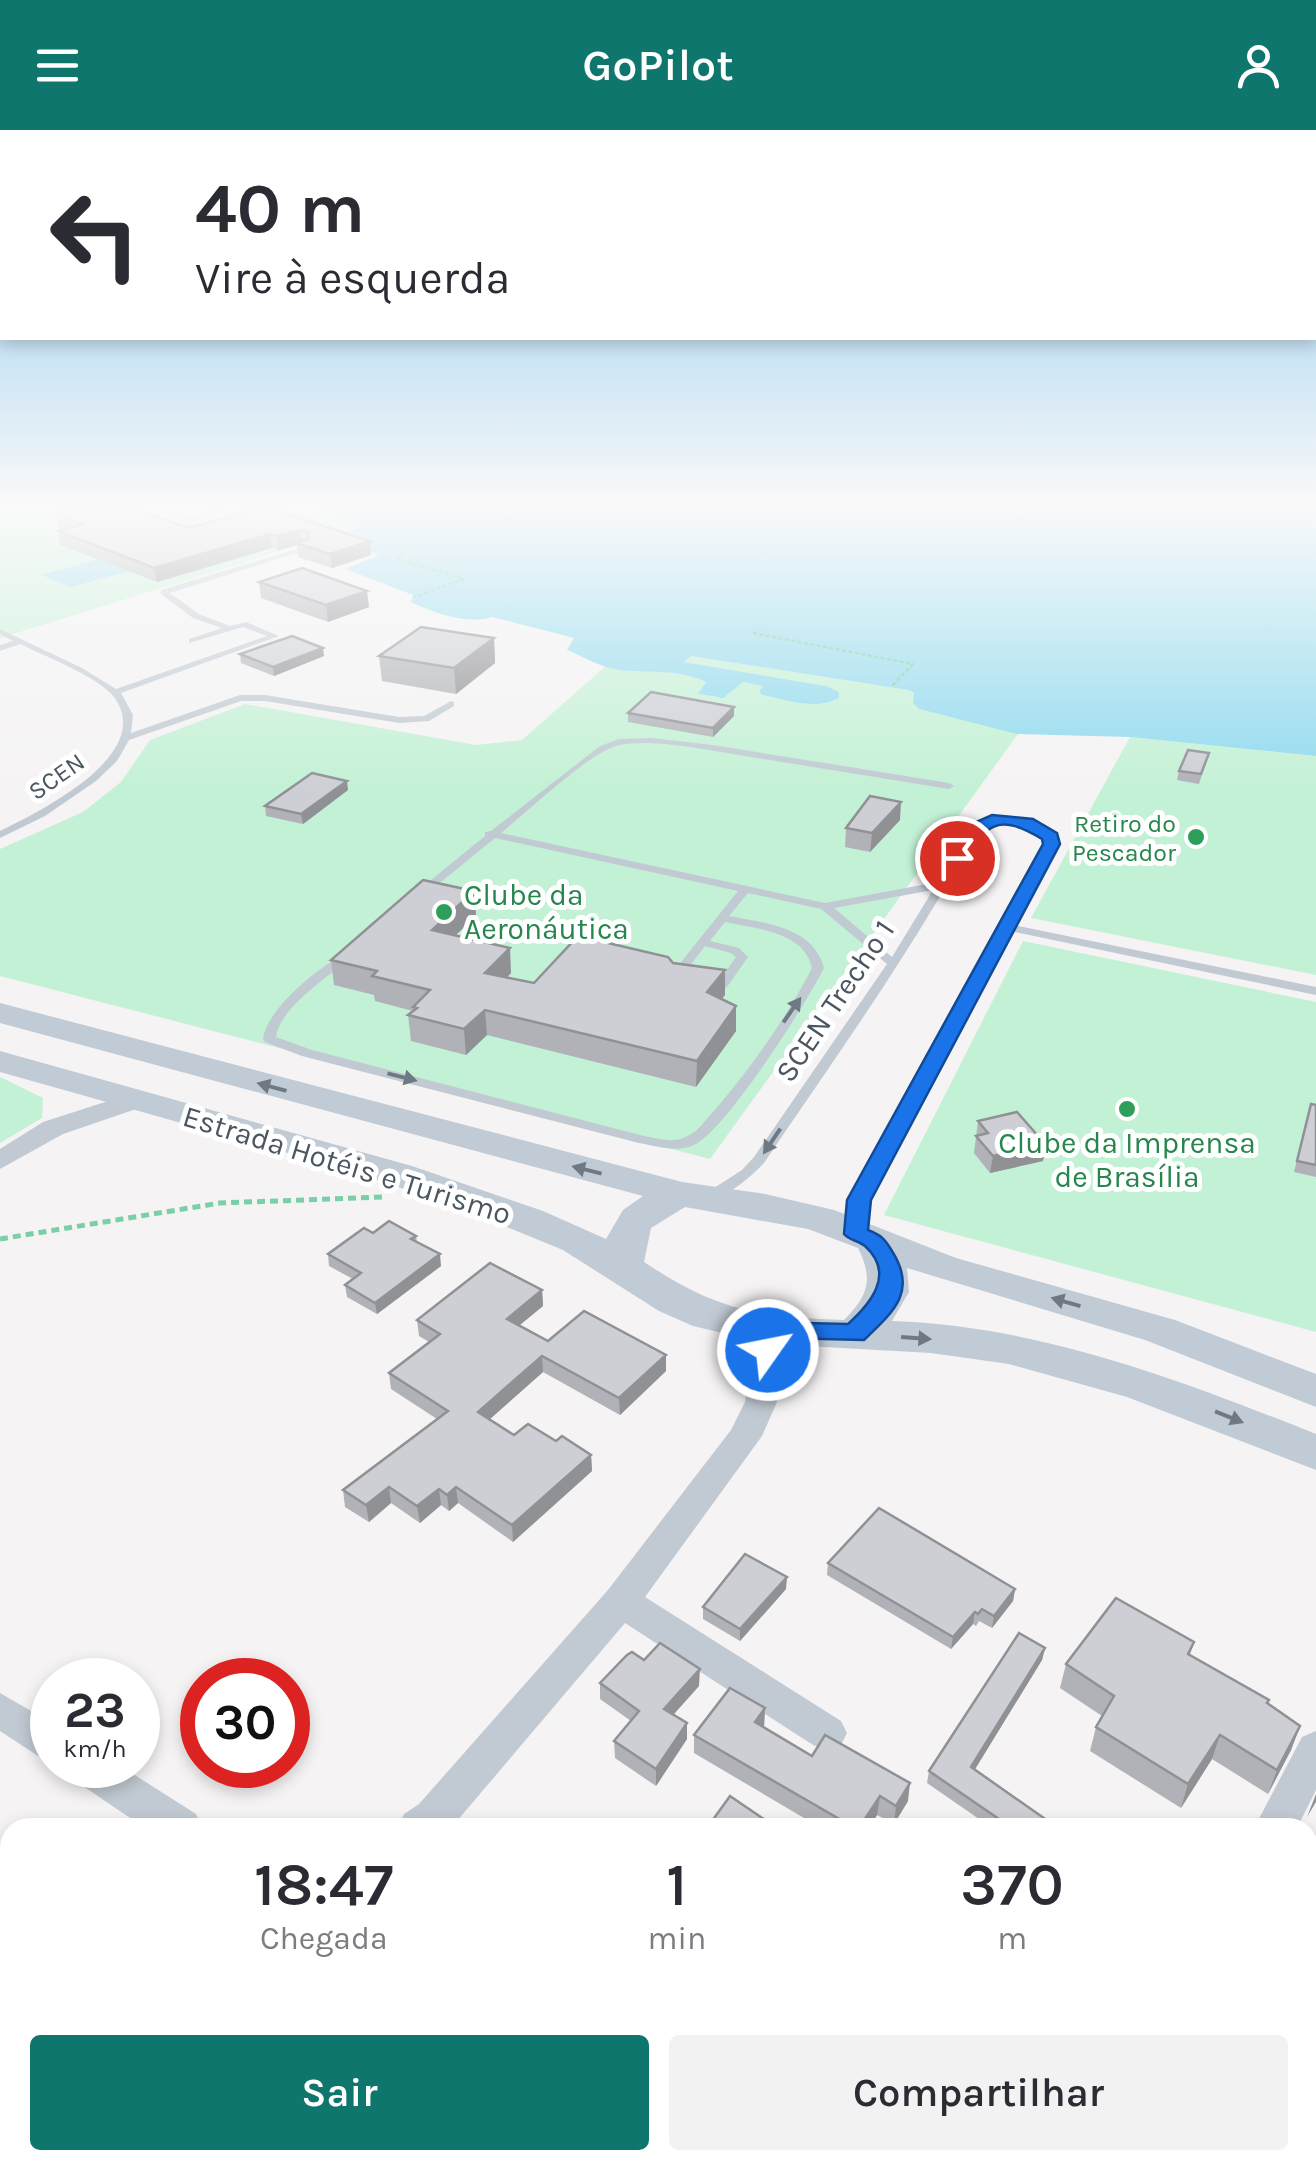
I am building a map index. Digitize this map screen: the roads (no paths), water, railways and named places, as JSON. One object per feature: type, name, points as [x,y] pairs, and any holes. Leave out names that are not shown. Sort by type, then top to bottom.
[{"type":"main road","name":"Estrada Hotéis e Turismo","points":[[0,1013],[793,1211],[942,1267],[1160,1330],[1316,1391]]},
{"type":"main road","name":"Estrada Hotéis e Turismo","points":[[0,1060],[448,1190],[568,1237],[624,1267],[683,1306],[708,1316],[768,1328],[963,1341],[1066,1362],[1171,1394],[1316,1453]]},
{"type":"main road","points":[[624,1267],[627,1230],[640,1215],[706,1191]]},
{"type":"main road","points":[[854,1334],[884,1306],[891,1288],[888,1265],[865,1237]]},
{"type":"street","points":[[53,1128],[83,1086]]},
{"type":"street","points":[[0,1161],[53,1128],[132,1101]]},
{"type":"street","points":[[433,1818],[621,1601],[745,1436],[761,1402],[768,1328]]},
{"type":"street","points":[[621,1601],[827,1734]]},
{"type":"street","points":[[0,1710],[30,1730]]},
{"type":"street","points":[[1280,1818],[1316,1749]]},
{"type":"street","points":[[117,1788],[159,1818]]},
{"type":"lane","points":[[175,600],[196,616],[230,628]]},
{"type":"lane","points":[[115,692],[275,636],[243,624],[192,641]]},
{"type":"lane","points":[[0,631],[115,692],[126,713],[124,739],[240,698],[399,720],[426,718],[450,704]]},
{"type":"lane","points":[[0,648],[19,642]]},
{"type":"lane","name":"SCEN","points":[[0,835],[55,807],[94,778],[112,762],[124,739]]},
{"type":"lane","points":[[403,908],[488,834],[597,752],[630,740],[713,748],[950,786]]},
{"type":"lane","name":"SCEN Trecho 1","points":[[706,1191],[759,1160],[942,885],[972,831],[979,824],[1008,820],[1042,828],[1051,836],[1052,844],[864,1188],[865,1237]]},
{"type":"lane","points":[[488,834],[825,906],[942,885]]},
{"type":"lane","points":[[701,942],[735,950],[742,957],[724,984],[708,987],[678,981],[674,976],[701,942],[723,918],[745,888]]},
{"type":"lane","points":[[825,906],[891,962]]},
{"type":"lane","points":[[360,945],[278,1015],[269,1027],[269,1039],[308,1053],[644,1140],[681,1144],[695,1140],[720,1114],[818,968],[816,954],[804,942],[723,918]]},
{"type":"lane","points":[[1007,927],[1316,992]]},
{"type":"water","points":[[1316,600],[1316,756],[1130,737],[1017,734],[919,709],[913,703],[914,693],[908,690],[691,656],[684,662],[826,686],[839,692],[839,698],[821,704],[801,703],[763,695],[759,692],[763,686],[743,682],[723,698],[698,694],[706,682],[674,673],[607,667],[567,650],[574,638],[492,617],[451,617],[411,602]]},
{"type":"place","name":"Retiro do Pescador","points":[[1196,837]]},
{"type":"place","name":"Clube da Aeronáutica","points":[[444,912]]},
{"type":"place","name":"Clube da Imprensa de Brasília","points":[[1127,1109]]}]
